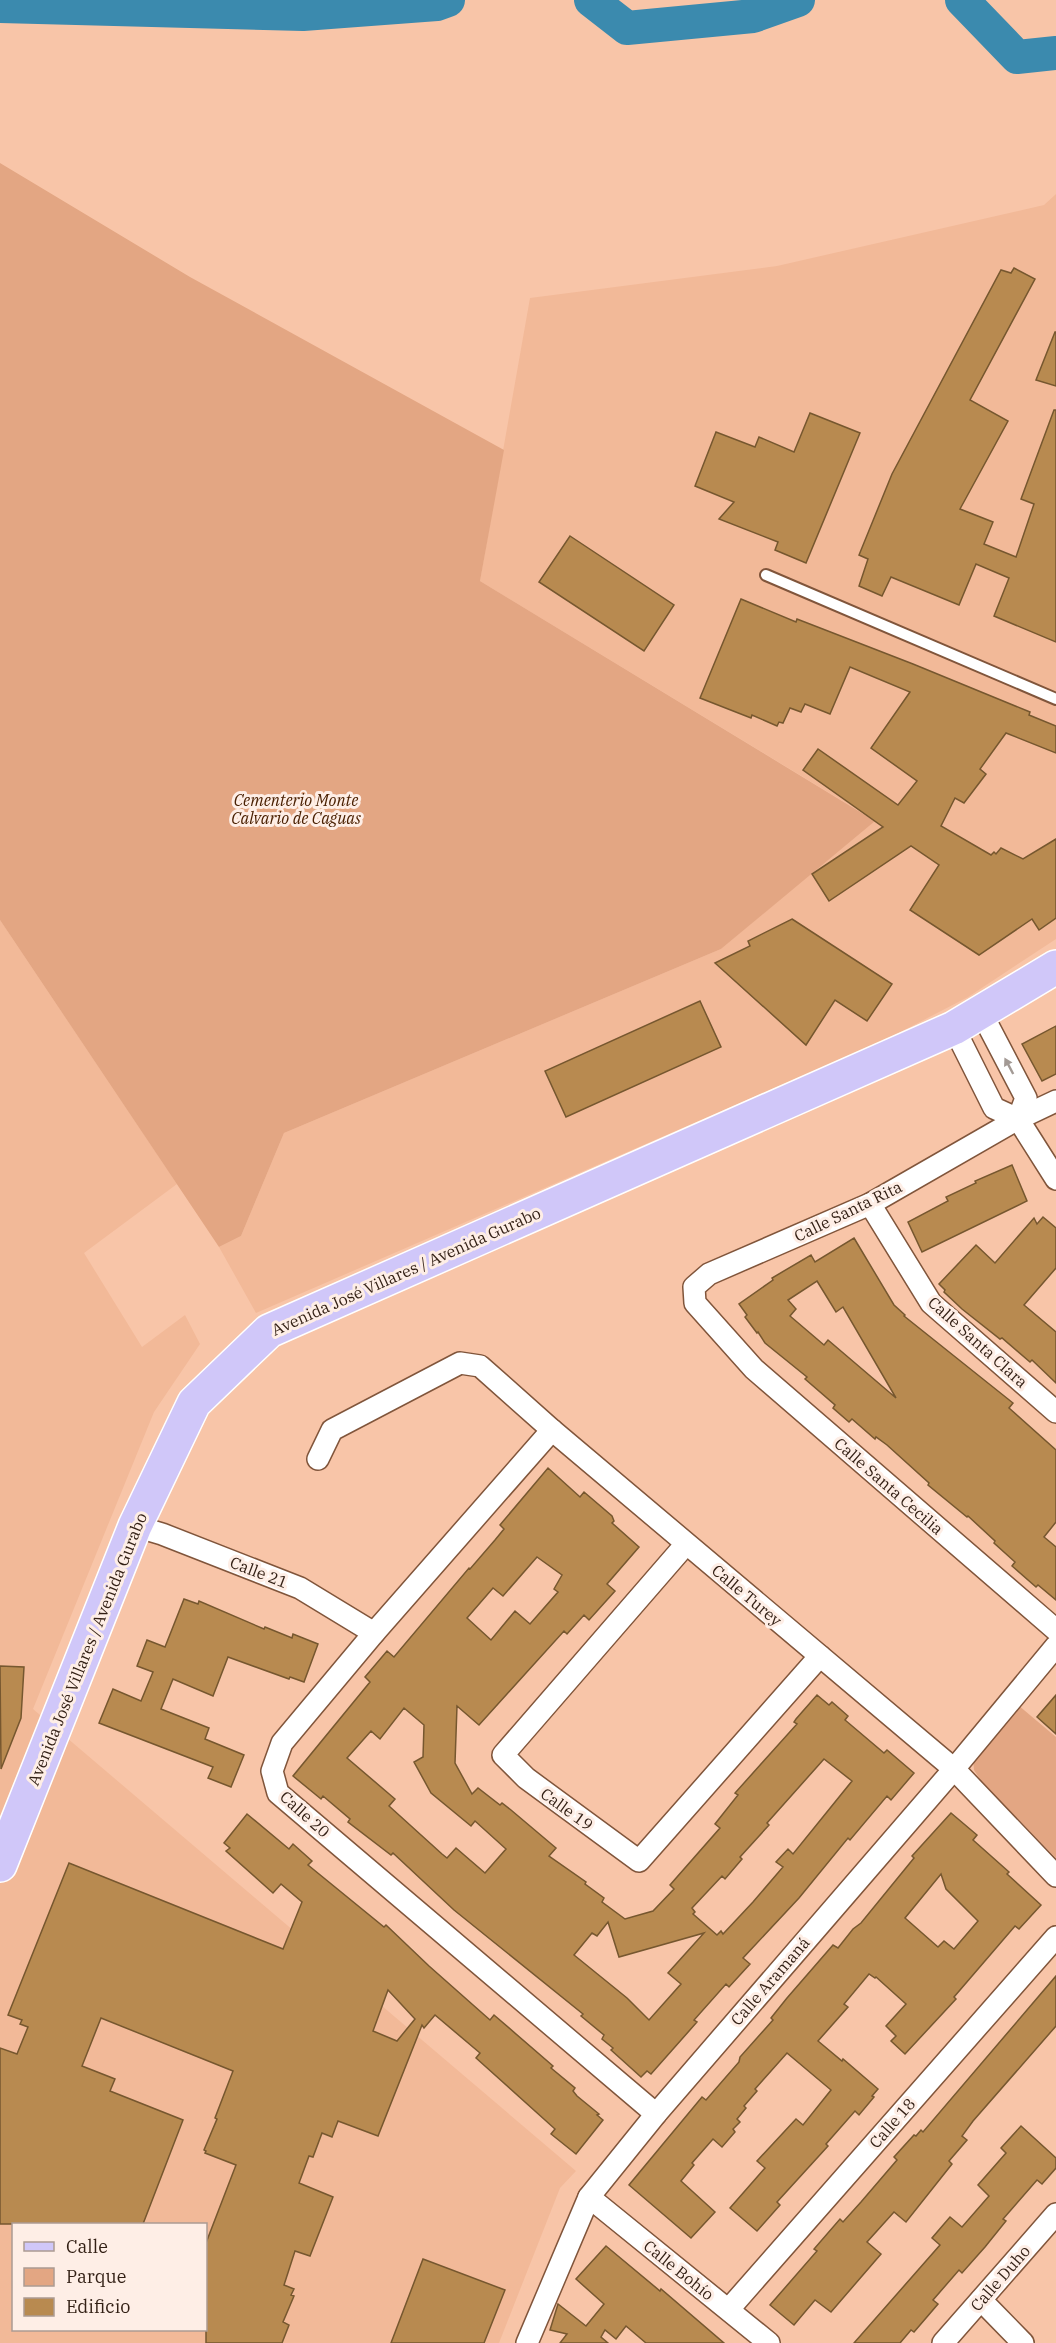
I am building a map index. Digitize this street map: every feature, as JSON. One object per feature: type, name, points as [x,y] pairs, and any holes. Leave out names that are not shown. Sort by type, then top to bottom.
[{"type":"main road","name":"Avenida José Villares / Avenida Gurabo","points":[[0,1865],[135,1526],[194,1402],[269,1331],[967,1020],[1056,967]]},
{"type":"street","points":[[967,1020],[1026,1098],[1018,1119]]},
{"type":"street","points":[[967,1020],[994,1108],[1018,1119],[1056,1179]]},
{"type":"street","name":"Calle Santa Rita","points":[[727,1339],[695,1303],[694,1287],[709,1274],[870,1204],[1018,1119],[1056,1101]]},
{"type":"street","name":"Calle Santa Clara","points":[[870,1204],[931,1303],[1056,1412]]},
{"type":"street","name":"Calle Santa Cecilia","points":[[727,1339],[754,1369],[1056,1630]]},
{"type":"street","name":"Calle Turey","points":[[318,1460],[332,1430],[460,1363],[480,1366],[686,1544],[954,1769],[1056,1876]]},
{"type":"street","name":"Calle 20","points":[[552,1430],[374,1633],[282,1743],[272,1771],[278,1793],[656,2114]]},
{"type":"street","name":"Calle 21","points":[[135,1526],[162,1534],[300,1588],[374,1633]]},
{"type":"street","name":"Calle 19","points":[[686,1544],[503,1755],[526,1778],[639,1862],[820,1656]]},
{"type":"street","name":"Calle Aramaná","points":[[527,2343],[588,2197],[656,2114],[954,1769],[1056,1646]]},
{"type":"street","name":"Calle 18","points":[[729,2309],[1056,1937]]},
{"type":"street","name":"Calle Bohío","points":[[588,2197],[769,2343]]},
{"type":"street","name":"Calle Duho","points":[[943,2343],[1056,2214]]},
{"type":"street","points":[[981,2300],[1023,2343]]},
{"type":"lane","points":[[766,575],[1056,699]]},
{"type":"shaded area","points":[[1056,194],[1056,939],[968,997],[885,1040],[256,1313],[219,1247],[241,1236],[284,1133],[721,949],[874,820],[480,581],[530,298],[777,266],[1044,205]]},
{"type":"shaded area","points":[[0,920],[177,1184],[84,1253],[142,1347],[185,1315],[200,1344],[154,1412],[33,1709],[576,2171],[560,2188],[499,2343],[0,2343]]},
{"type":"green space","name":"Cementerio Monte Calvario de Caguas","points":[[0,163],[190,277],[504,450],[480,581],[875,821],[721,949],[284,1133],[241,1236],[219,1247],[0,920]]},
{"type":"green space","points":[[1018,1705],[1056,1737],[1056,1858],[981,1781],[974,1770],[973,1759]]},
{"type":"building","points":[[1014,268],[1035,279],[970,400],[1008,421],[960,509],[993,522],[984,544],[1016,557],[1034,504],[1021,499],[1054,410],[1056,410],[1056,642],[994,616],[1009,578],[976,564],[959,605],[891,577],[882,596],[859,586],[868,559],[859,555],[892,474],[1001,270],[1011,273]]},
{"type":"building","points":[[1056,332],[1056,386],[1036,380]]},
{"type":"building","points":[[810,413],[860,433],[806,563],[775,550],[778,542],[719,519],[734,502],[695,486],[716,432],[755,447],[759,437],[794,452]]},
{"type":"building","points":[[570,536],[674,605],[644,651],[539,582]]},
{"type":"building","points":[[741,599],[796,622],[797,619],[913,664],[1030,712],[1029,715],[1056,726],[1056,753],[1006,733],[980,769],[986,774],[964,803],[955,798],[941,826],[991,855],[994,852],[996,854],[1001,848],[1023,859],[1056,839],[1056,918],[1039,930],[1032,919],[979,955],[910,910],[939,865],[911,846],[829,901],[812,874],[883,827],[803,770],[818,749],[898,805],[917,781],[871,748],[910,692],[850,667],[830,714],[805,704],[801,712],[790,708],[783,723],[779,722],[777,726],[700,698]]},
{"type":"building","points":[[792,919],[892,984],[867,1021],[835,1000],[806,1045],[715,963],[750,946],[748,941]]},
{"type":"building","points":[[700,1001],[721,1047],[566,1117],[545,1071]]},
{"type":"building","points":[[1056,1026],[1056,1074],[1042,1081],[1022,1044]]},
{"type":"building","points":[[1012,1165],[1027,1201],[922,1252],[908,1222],[948,1201],[946,1197],[976,1183],[975,1181]]},
{"type":"building","points":[[1043,1217],[1056,1228],[1056,1268],[1024,1305],[1056,1332],[1056,1383],[1032,1360],[1030,1362],[962,1309],[939,1284],[976,1245],[995,1263],[1034,1218],[1037,1224]]},
{"type":"building","points":[[854,1238],[894,1305],[904,1316],[1013,1403],[1009,1408],[1056,1450],[1056,1522],[1044,1537],[1056,1547],[1056,1600],[1038,1585],[1036,1587],[1012,1566],[1015,1562],[994,1543],[995,1541],[968,1516],[928,1485],[929,1483],[887,1445],[876,1437],[875,1439],[852,1419],[849,1422],[833,1408],[835,1405],[805,1379],[807,1377],[765,1343],[745,1317],[747,1315],[739,1304],[773,1280],[772,1278],[811,1255],[815,1262]],"holes":[[[817,1281],[836,1312],[843,1307],[896,1398],[828,1340],[824,1345],[790,1316],[796,1309],[788,1300]]]},
{"type":"building","points":[[548,1468],[580,1497],[584,1492],[612,1516],[614,1521],[612,1523],[639,1547],[607,1584],[615,1591],[589,1620],[584,1615],[567,1634],[564,1631],[479,1725],[457,1706],[455,1763],[472,1794],[478,1788],[500,1805],[502,1803],[511,1810],[556,1848],[549,1856],[586,1882],[585,1884],[604,1898],[602,1902],[625,1919],[653,1911],[674,1889],[670,1885],[720,1828],[715,1824],[738,1795],[735,1793],[797,1724],[794,1722],[796,1719],[817,1695],[829,1705],[832,1702],[848,1716],[845,1720],[884,1753],[887,1750],[914,1773],[891,1800],[887,1796],[850,1840],[848,1838],[799,1898],[743,1958],[750,1964],[729,1987],[726,1984],[694,2020],[697,2022],[651,2074],[647,2071],[641,2077],[611,2050],[613,2048],[602,2039],[604,2035],[581,2016],[583,2014],[454,1910],[393,1853],[391,1855],[348,1822],[350,1819],[323,1796],[321,1799],[293,1776],[370,1682],[365,1677],[387,1651],[394,1657],[504,1529],[500,1525]],"holes":[[[537,1557],[562,1575],[554,1589],[558,1592],[530,1624],[515,1611],[491,1640],[467,1618],[493,1588],[503,1596]],[[404,1708],[424,1725],[423,1757],[414,1762],[431,1793],[471,1826],[475,1821],[506,1849],[485,1873],[456,1848],[447,1858],[442,1854],[389,1806],[395,1799],[347,1758],[371,1731],[380,1739]],[[824,1759],[852,1781],[793,1854],[788,1849],[776,1862],[783,1867],[753,1902],[723,1934],[721,1931],[717,1935],[693,1914],[695,1912],[692,1908],[722,1876],[725,1879],[742,1859],[740,1857],[769,1825],[767,1823]],[[608,1922],[619,1957],[704,1933],[668,1973],[681,1984],[649,2020],[627,1998],[574,1955],[592,1933],[597,1936]]]},
{"type":"building","points":[[184,1599],[198,1604],[199,1601],[264,1629],[265,1627],[292,1638],[293,1634],[318,1644],[304,1682],[290,1677],[289,1679],[228,1657],[213,1696],[173,1679],[161,1709],[209,1728],[205,1739],[244,1755],[231,1787],[208,1778],[213,1767],[99,1723],[113,1689],[141,1701],[153,1672],[137,1666],[147,1640],[165,1647]]},
{"type":"building","points":[[0,1666],[24,1667],[21,1718],[1,1769]]},
{"type":"building","points":[[1056,1695],[1056,1734],[1037,1717]]},
{"type":"building","points":[[951,1813],[977,1835],[973,1840],[1041,1905],[1019,1929],[1015,1926],[954,1997],[956,1999],[905,2054],[891,2041],[896,2036],[886,2026],[906,2004],[876,1977],[869,1974],[844,2004],[848,2007],[818,2041],[878,2089],[872,2096],[874,2097],[859,2115],[855,2111],[826,2144],[828,2146],[777,2202],[780,2205],[757,2231],[730,2208],[765,2168],[757,2161],[796,2119],[803,2125],[831,2090],[787,2053],[755,2089],[757,2091],[744,2106],[746,2108],[737,2119],[740,2122],[733,2129],[735,2132],[722,2147],[713,2139],[692,2163],[694,2165],[681,2181],[715,2212],[691,2238],[629,2185],[702,2097],[706,2100],[739,2062],[740,2057],[773,2020],[771,2018],[787,1998],[833,1945],[838,1948],[853,1929],[861,1923],[914,1858],[912,1856]],"holes":[[[941,1874],[946,1889],[978,1921],[954,1949],[944,1941],[938,1947],[905,1918]]]},
{"type":"building","points":[[247,1814],[289,1849],[293,1844],[312,1861],[308,1865],[384,1927],[386,1925],[490,2020],[494,2015],[553,2066],[551,2068],[575,2088],[573,2091],[577,2096],[603,2120],[576,2154],[551,2134],[555,2129],[476,2058],[480,2053],[435,2015],[424,2028],[422,2025],[378,2136],[338,2121],[332,2137],[322,2133],[313,2157],[309,2156],[299,2183],[333,2197],[310,2256],[295,2251],[284,2285],[294,2289],[291,2295],[294,2296],[283,2322],[289,2325],[282,2343],[206,2343],[207,2240],[236,2165],[205,2153],[204,2150],[233,2071],[101,2018],[82,2066],[115,2079],[110,2091],[183,2120],[143,2223],[0,2224],[0,2048],[17,2054],[28,2027],[20,2024],[22,2020],[8,2015],[69,1863],[283,1949],[302,1902],[281,1884],[273,1893],[226,1851],[230,1848],[224,1843]],"holes":[[[388,1990],[415,2019],[397,2041],[373,2031]]]},
{"type":"building","points":[[1056,1976],[1056,2026],[973,2121],[962,2136],[967,2140],[949,2161],[952,2164],[906,2222],[894,2212],[867,2242],[881,2254],[831,2312],[815,2300],[794,2325],[770,2305],[817,2251],[814,2249],[840,2219],[843,2222],[861,2202],[897,2160],[894,2157],[914,2135],[916,2136],[921,2130],[923,2132]]},
{"type":"building","points":[[1021,2126],[1056,2158],[1056,2168],[1042,2184],[1037,2180],[1003,2219],[1006,2221],[985,2247],[962,2273],[959,2270],[933,2300],[938,2304],[914,2332],[911,2330],[900,2343],[854,2343],[940,2245],[932,2238],[950,2217],[962,2227],[989,2196],[978,2185],[1006,2153],[1001,2148]]},
{"type":"building","points":[[606,2246],[724,2343],[646,2343],[626,2326],[616,2339],[605,2330],[601,2337],[608,2343],[560,2343],[567,2334],[550,2330],[558,2304],[586,2326],[604,2304],[576,2279]]},
{"type":"building","points":[[423,2259],[505,2290],[484,2343],[391,2343]]},
{"type":"waterway","points":[[0,6],[303,14],[437,4],[448,0]]},
{"type":"waterway","points":[[591,0],[627,28],[753,16],[798,0]]},
{"type":"waterway","points":[[962,0],[1017,57],[1056,53]]}]
